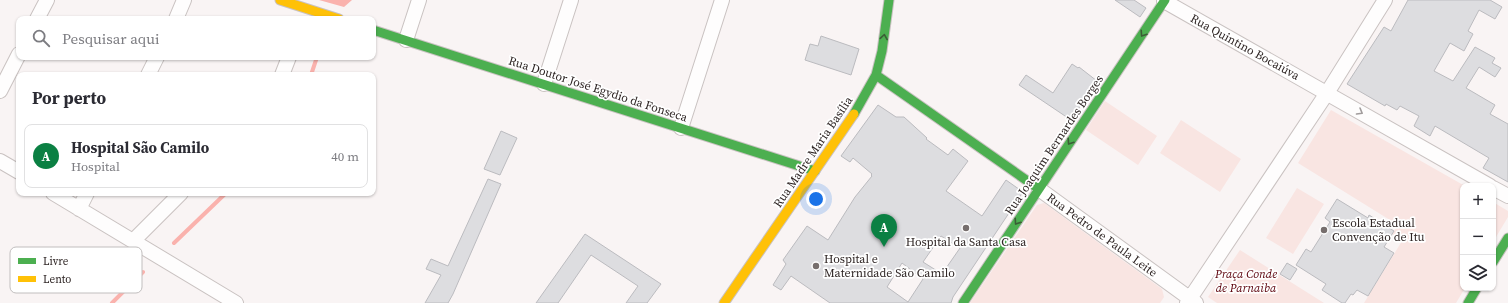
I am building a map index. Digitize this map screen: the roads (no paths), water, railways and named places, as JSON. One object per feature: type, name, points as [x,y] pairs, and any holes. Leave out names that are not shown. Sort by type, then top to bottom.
[{"type":"street","points":[[39,16],[47,0]]},
{"type":"street","points":[[177,16],[184,0]]},
{"type":"street","points":[[280,0],[299,13],[319,16]]},
{"type":"street","points":[[406,40],[419,0]]},
{"type":"street","points":[[544,84],[571,0]]},
{"type":"street","points":[[680,128],[722,0]]},
{"type":"street","name":"Rua Madre Maria Basília","points":[[724,303],[862,102],[876,74],[882,51],[889,0]]},
{"type":"street","points":[[1191,301],[1385,0]]},
{"type":"street","name":"Rua Quintino Bocaiúva","points":[[1165,1],[1326,93]]},
{"type":"street","name":"Rua Joaquim Bernardes Borges","points":[[963,303],[1165,1]]},
{"type":"street","name":"Rua Doutor José Egydio da Fonseca","points":[[376,31],[815,171]]},
{"type":"street","points":[[0,91],[16,60]]},
{"type":"street","points":[[150,72],[156,60]]},
{"type":"street","points":[[283,72],[288,60]]},
{"type":"street","name":"Rua Pedro de Paula Leite","points":[[876,74],[1038,189],[1191,301]]},
{"type":"street","points":[[1326,93],[1485,183]]},
{"type":"street","points":[[0,161],[16,170]]},
{"type":"street","points":[[1496,190],[1508,196]]},
{"type":"street","points":[[58,196],[236,303]]},
{"type":"street","points":[[79,209],[86,196]]},
{"type":"street","points":[[133,241],[178,196]]},
{"type":"street","points":[[1496,257],[1508,238]]},
{"type":"street","points":[[1468,303],[1475,291]]},
{"type":"waterway","points":[[312,72],[316,60]]},
{"type":"waterway","points":[[174,243],[223,196]]},
{"type":"waterway","points":[[112,303],[122,293]]},
{"type":"place","name":"Hospital da Santa Casa","points":[[966,228]]},
{"type":"place","name":"Escola Estadual Convenção de Itu","points":[[1324,230]]},
{"type":"place","name":"Hospital São Camilo","points":[[884,247]]},
{"type":"place","name":"Hospital e Maternidade São Camilo","points":[[816,266]]},
{"type":"park label","name":"Praça Conde de Parnaiba","points":[[1246,281]]}]
